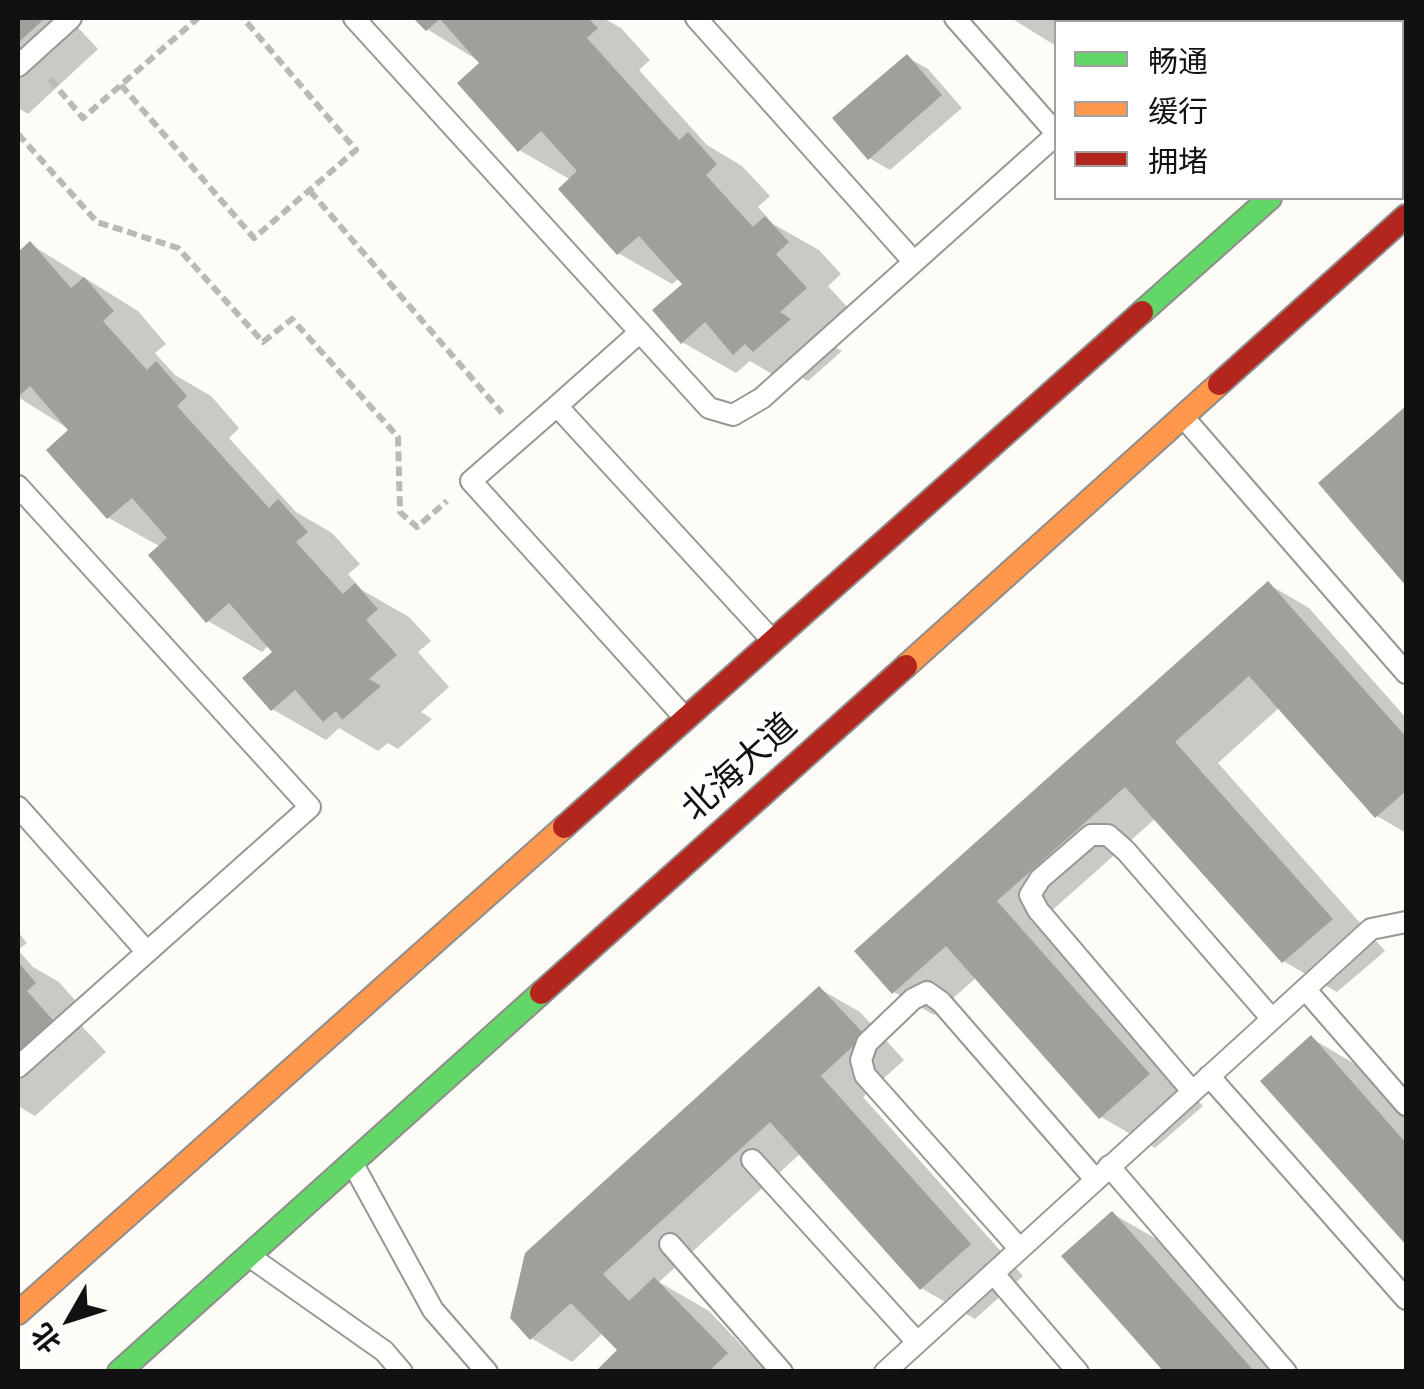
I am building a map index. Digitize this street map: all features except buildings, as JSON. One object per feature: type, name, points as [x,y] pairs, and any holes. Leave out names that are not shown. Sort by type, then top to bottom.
[{"type":"street","name":"北海大道","points":[[18,1313],[1268,200]]},
{"type":"street","name":"北海大道","points":[[119,1372],[1400,221]]},
{"type":"lane","points":[[24,60],[72,18]]},
{"type":"lane","points":[[354,18],[710,408],[733,415],[762,398],[1054,136]]},
{"type":"lane","points":[[696,18],[914,262]]},
{"type":"lane","points":[[955,18],[1054,132]]},
{"type":"lane","points":[[640,332],[470,480],[686,718]]},
{"type":"lane","points":[[557,406],[772,640]]},
{"type":"lane","points":[[1184,418],[1406,673]]},
{"type":"lane","points":[[18,486],[310,807],[18,1067]]},
{"type":"lane","points":[[18,807],[147,952]]},
{"type":"lane","points":[[1192,1091],[1038,910],[1030,895],[1040,878],[1091,835],[1108,835],[1272,1019]]},
{"type":"lane","points":[[884,1372],[1371,929],[1406,922]]},
{"type":"lane","points":[[1305,989],[1406,1104]]},
{"type":"lane","points":[[1019,1248],[865,1074],[861,1060],[868,1043],[913,999],[927,992],[941,1002],[1286,1372]]},
{"type":"lane","points":[[1209,1076],[1406,1299]]},
{"type":"lane","points":[[752,1160],[916,1342]]},
{"type":"lane","points":[[353,1163],[432,1310],[486,1372]]},
{"type":"lane","points":[[670,1244],[782,1372]]},
{"type":"lane","points":[[247,1255],[384,1351],[402,1372]]},
{"type":"lane","points":[[993,1273],[1078,1372]]},
{"type":"path","points":[[24,60],[82,118],[198,18]]},
{"type":"path","points":[[121,84],[254,238],[356,150],[243,18]]},
{"type":"path","points":[[18,134],[97,222],[178,248],[263,342],[292,319],[398,437],[400,512],[416,527],[470,480]]},
{"type":"path","points":[[310,191],[522,436]]},
{"type":"traffic: fast","points":[[1142,312],[1268,200]]},
{"type":"traffic: fast","points":[[119,1372],[541,993]]},
{"type":"traffic: slow","points":[[906,666],[1219,384]]},
{"type":"traffic: slow","points":[[18,1313],[564,827]]},
{"type":"traffic: jam","points":[[1219,384],[1406,216]]},
{"type":"traffic: jam","points":[[564,827],[1142,312]]},
{"type":"traffic: jam","points":[[541,993],[906,666]]}]
